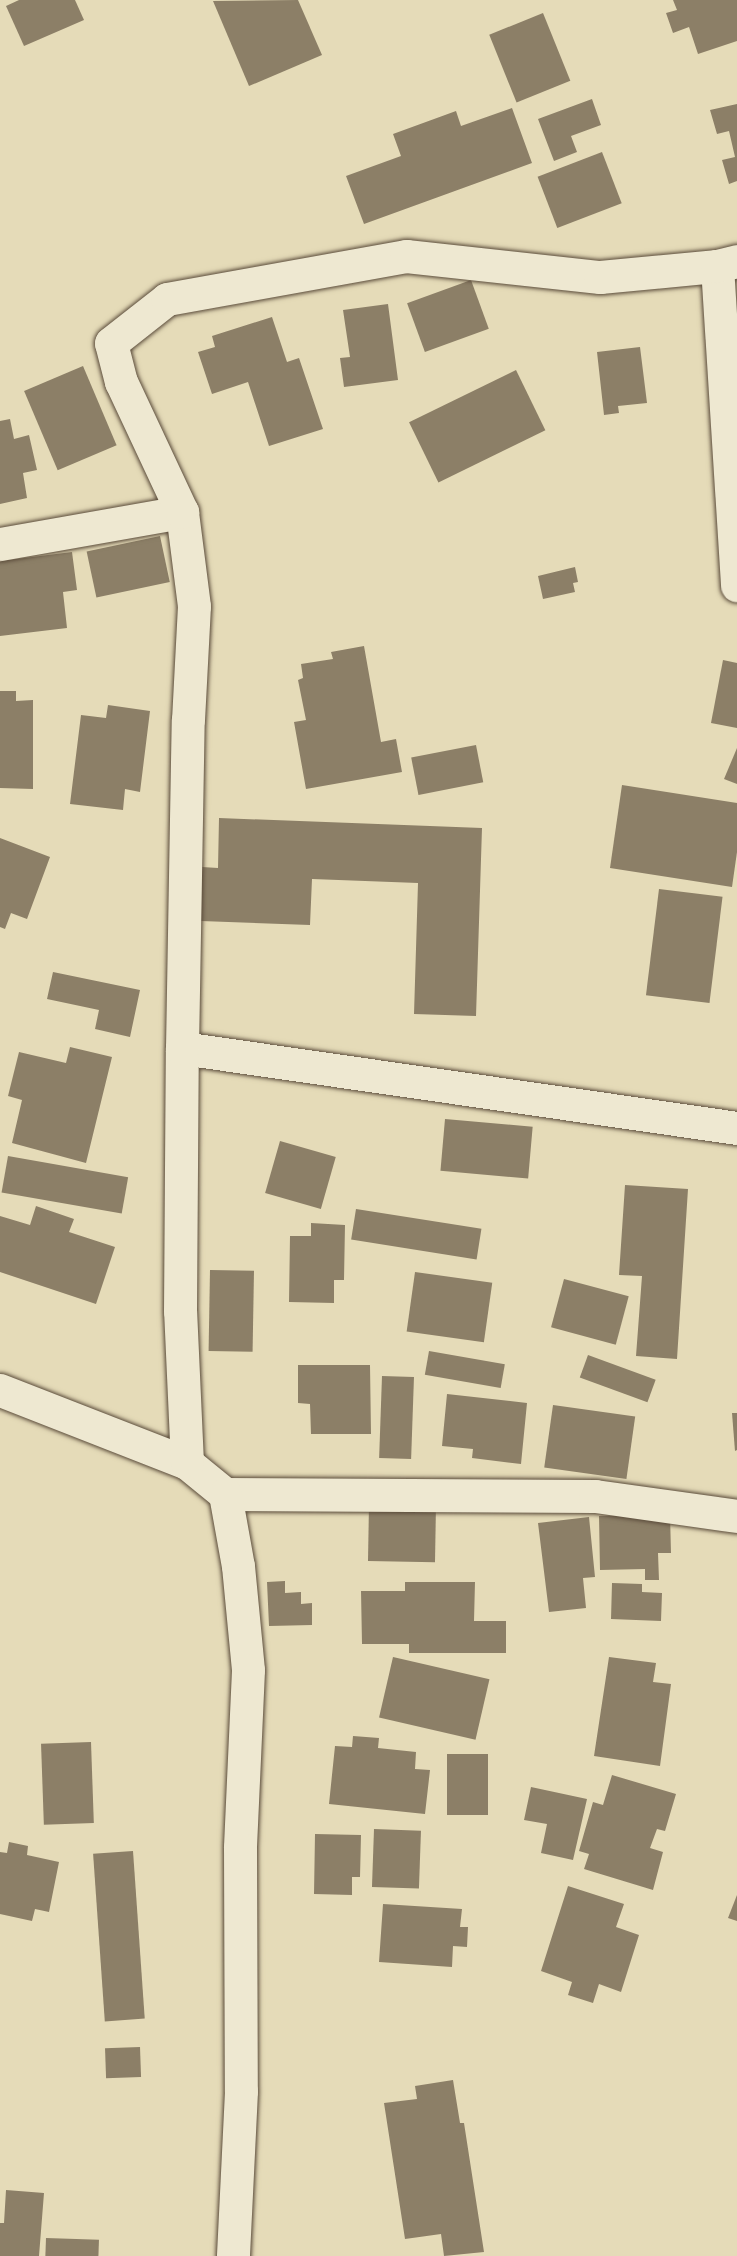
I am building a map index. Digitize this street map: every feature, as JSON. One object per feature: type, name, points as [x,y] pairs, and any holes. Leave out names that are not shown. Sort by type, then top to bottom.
[{"type":"street","points":[[187,1462],[180,1311],[182,1048],[188,720],[194,606],[182,512],[121,382],[111,342],[166,299],[406,256],[600,277],[727,264],[737,585]]},
{"type":"street","points":[[0,544],[182,512]]},
{"type":"street","points":[[182,1048],[737,1128]]},
{"type":"street","points":[[0,1390],[187,1462],[225,1494],[238,1566],[248,1670],[240,1848],[241,2091],[233,2256]]},
{"type":"street","points":[[225,1494],[595,1496],[737,1515]]},
{"type":"building","points":[[19,0],[75,0],[84,20],[24,46],[6,6]]},
{"type":"building","points":[[298,0],[322,55],[249,86],[213,1]]},
{"type":"building","points":[[673,0],[737,0],[737,41],[698,54],[689,27],[673,33],[666,13],[677,10]]},
{"type":"building","points":[[543,13],[570,81],[517,102],[489,35]]},
{"type":"building","points":[[592,99],[601,125],[571,136],[577,152],[554,161],[538,119]]},
{"type":"building","points":[[737,104],[737,181],[729,184],[722,160],[735,157],[729,131],[717,134],[710,110]]},
{"type":"building","points":[[512,108],[532,163],[364,224],[346,176],[401,156],[393,134],[456,111],[461,126]]},
{"type":"building","points":[[602,152],[622,203],[557,228],[538,177]]},
{"type":"building","points":[[471,280],[489,329],[425,352],[407,303]]},
{"type":"building","points":[[388,304],[398,380],[344,387],[340,358],[350,357],[343,310]]},
{"type":"building","points":[[272,317],[287,362],[299,358],[323,429],[269,446],[248,382],[212,394],[198,352],[215,347],[212,336]]},
{"type":"building","points":[[640,347],[647,403],[618,406],[619,413],[604,415],[597,352]]},
{"type":"building","points":[[83,366],[117,445],[58,470],[24,391]]},
{"type":"building","points":[[516,370],[545,430],[438,482],[409,422]]},
{"type":"building","points":[[10,419],[14,439],[29,435],[37,470],[23,473],[27,498],[0,504],[0,421]]},
{"type":"building","points":[[160,536],[170,582],[96,598],[87,552]]},
{"type":"building","points":[[72,552],[77,590],[63,592],[67,628],[0,636],[0,561]]},
{"type":"building","points":[[575,567],[578,582],[573,583],[575,592],[543,599],[538,576]]},
{"type":"building","points":[[364,646],[381,742],[396,739],[402,772],[306,789],[294,722],[306,720],[298,680],[303,678],[301,664],[333,659],[331,652]]},
{"type":"building","points":[[723,660],[737,663],[737,728],[711,723]]},
{"type":"building","points":[[0,691],[16,691],[16,701],[33,700],[33,789],[0,788]]},
{"type":"building","points":[[108,705],[150,711],[140,792],[125,789],[123,810],[70,804],[81,715],[106,718]]},
{"type":"building","points":[[476,745],[483,782],[418,795],[411,758]]},
{"type":"building","points":[[737,748],[737,784],[724,779]]},
{"type":"building","points":[[622,785],[737,803],[737,852],[732,887],[610,868]]},
{"type":"building","points":[[219,818],[482,828],[476,1016],[414,1014],[418,883],[312,879],[310,925],[201,921],[202,867],[218,868]]},
{"type":"building","points":[[0,838],[50,857],[27,919],[11,913],[5,929],[0,927]]},
{"type":"building","points":[[659,889],[723,897],[709,1003],[646,995]]},
{"type":"building","points":[[53,972],[140,990],[130,1037],[95,1029],[99,1010],[47,999]]},
{"type":"building","points":[[70,1047],[112,1057],[86,1163],[12,1143],[22,1100],[8,1096],[19,1052],[66,1063]]},
{"type":"building","points":[[445,1119],[533,1127],[528,1178],[440,1171]]},
{"type":"building","points":[[280,1141],[336,1157],[321,1209],[265,1193]]},
{"type":"building","points":[[8,1156],[128,1177],[122,1214],[2,1192]]},
{"type":"building","points":[[625,1185],[688,1189],[677,1359],[636,1356],[642,1276],[619,1275]]},
{"type":"building","points":[[36,1206],[74,1219],[69,1232],[115,1247],[96,1304],[0,1272],[0,1216],[30,1225]]},
{"type":"building","points":[[356,1209],[481,1229],[477,1259],[351,1240]]},
{"type":"building","points":[[311,1223],[345,1225],[344,1280],[334,1280],[334,1303],[289,1302],[290,1236],[311,1236]]},
{"type":"building","points":[[210,1270],[254,1271],[253,1352],[209,1351]]},
{"type":"building","points":[[415,1272],[492,1283],[484,1342],[407,1331]]},
{"type":"building","points":[[564,1279],[629,1296],[616,1345],[551,1327]]},
{"type":"building","points":[[429,1351],[505,1364],[501,1388],[425,1375]]},
{"type":"building","points":[[588,1355],[656,1380],[647,1402],[580,1378]]},
{"type":"building","points":[[298,1365],[370,1365],[371,1434],[311,1434],[310,1404],[298,1403]]},
{"type":"building","points":[[382,1376],[414,1377],[411,1459],[379,1458]]},
{"type":"building","points":[[447,1394],[527,1403],[521,1464],[472,1458],[473,1449],[442,1446]]},
{"type":"building","points":[[553,1405],[635,1417],[626,1479],[544,1467]]},
{"type":"building","points":[[732,1413],[737,1413],[737,1450],[735,1451]]},
{"type":"building","points":[[369,1504],[436,1505],[435,1562],[368,1561]]},
{"type":"building","points":[[670,1514],[671,1553],[658,1553],[659,1580],[645,1580],[645,1569],[600,1570],[599,1516]]},
{"type":"building","points":[[589,1517],[595,1577],[583,1578],[586,1608],[549,1612],[538,1523]]},
{"type":"building","points":[[285,1581],[285,1593],[301,1592],[301,1604],[312,1603],[312,1625],[269,1626],[267,1582]]},
{"type":"building","points":[[405,1582],[475,1582],[474,1621],[506,1621],[506,1653],[409,1653],[409,1644],[362,1644],[361,1591],[405,1591]]},
{"type":"building","points":[[612,1583],[642,1584],[642,1592],[662,1593],[661,1621],[611,1619]]},
{"type":"building","points":[[393,1657],[489,1679],[476,1740],[379,1717]]},
{"type":"building","points":[[609,1657],[656,1663],[653,1682],[671,1684],[660,1766],[594,1756]]},
{"type":"building","points":[[353,1736],[379,1738],[378,1748],[416,1752],[415,1769],[430,1770],[425,1814],[329,1804],[335,1746],[352,1747]]},
{"type":"building","points":[[91,1742],[94,1823],[44,1825],[41,1744]]},
{"type":"building","points":[[447,1754],[488,1754],[488,1815],[447,1815]]},
{"type":"building","points":[[612,1775],[676,1794],[665,1831],[657,1829],[650,1848],[663,1852],[653,1890],[584,1869],[589,1854],[579,1851],[593,1802],[603,1805]]},
{"type":"building","points":[[531,1787],[587,1799],[573,1860],[541,1853],[547,1824],[524,1820]]},
{"type":"building","points":[[374,1829],[421,1831],[419,1889],[372,1887]]},
{"type":"building","points":[[315,1834],[361,1835],[360,1877],[352,1877],[352,1895],[314,1894]]},
{"type":"building","points":[[9,1842],[28,1846],[27,1855],[59,1862],[49,1912],[35,1909],[32,1921],[0,1914],[0,1852],[7,1853]]},
{"type":"building","points":[[133,1851],[145,2019],[105,2021],[93,1854]]},
{"type":"building","points":[[568,1886],[624,1904],[616,1927],[639,1935],[621,1992],[599,1984],[593,2003],[568,1995],[572,1982],[541,1971]]},
{"type":"building","points":[[737,1895],[737,1921],[728,1918]]},
{"type":"building","points":[[383,1904],[462,1909],[460,1927],[468,1927],[467,1947],[453,1946],[452,1967],[379,1962]]},
{"type":"building","points":[[140,2047],[141,2077],[106,2078],[105,2048]]},
{"type":"building","points":[[453,2080],[460,2123],[464,2123],[484,2252],[444,2256],[441,2234],[405,2239],[384,2103],[417,2099],[415,2086]]},
{"type":"building","points":[[6,2190],[44,2193],[39,2256],[0,2256],[0,2223],[4,2223]]},
{"type":"building","points":[[46,2238],[99,2240],[98,2256],[45,2256]]}]
